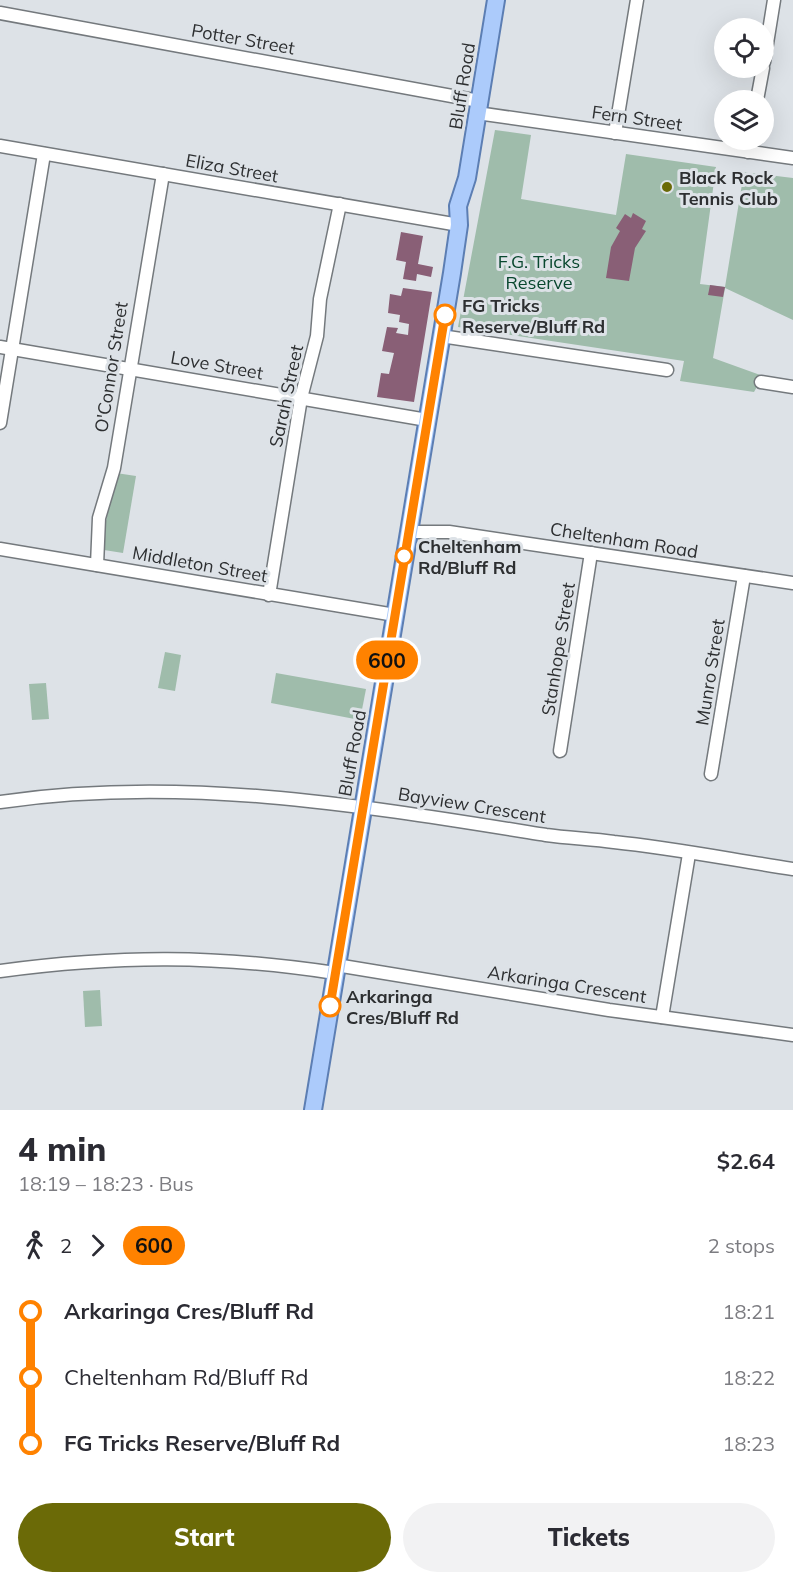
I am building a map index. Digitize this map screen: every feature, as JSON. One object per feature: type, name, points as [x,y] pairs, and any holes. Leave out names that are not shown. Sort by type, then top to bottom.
[{"type":"main road","name":"Bluff Road","points":[[313,1110],[459,225],[469,192],[467,178],[496,0]]},
{"type":"street","points":[[615,133],[638,0]]},
{"type":"street","points":[[771,18],[774,0]]},
{"type":"street","name":"Potter Street","points":[[0,13],[478,107]]},
{"type":"street","name":"Fern Street","points":[[478,107],[615,133],[714,143]]},
{"type":"street","name":"Eliza Street","points":[[0,146],[459,225]]},
{"type":"street","name":"Fern Street","points":[[764,150],[793,158]]},
{"type":"street","points":[[0,423],[6,348],[44,154]]},
{"type":"street","name":"O'Connor Street","points":[[97,565],[99,518],[114,468],[128,369],[163,174]]},
{"type":"street","name":"Sarah Street","points":[[269,595],[301,398],[317,336],[320,299],[340,204]]},
{"type":"street","points":[[441,336],[667,370]]},
{"type":"street","name":"Love Street","points":[[6,348],[427,420]]},
{"type":"street","points":[[761,382],[793,387]]},
{"type":"street","name":"Cheltenham Road","points":[[409,526],[793,583]]},
{"type":"street","name":"Middleton Street","points":[[0,549],[395,615]]},
{"type":"street","name":"Stanhope Street","points":[[560,751],[591,553]]},
{"type":"street","name":"Munro Street","points":[[711,774],[744,576]]},
{"type":"street","name":"Bayview Crescent","points":[[0,802],[132,790],[209,791],[363,807],[793,870]]},
{"type":"street","points":[[662,1017],[689,854]]},
{"type":"street","name":"Arkaringa Crescent","points":[[0,971],[58,963],[157,957],[212,958],[336,969],[793,1035]]},
{"type":"green space","name":"F.G. Tricks Reserve","points":[[495,130],[531,135],[521,199],[616,215],[626,154],[716,167],[700,284],[725,287],[744,172],[793,178],[793,320],[725,288],[713,358],[763,376],[754,392],[680,381],[684,361],[458,327]]},
{"type":"green space","points":[[116,473],[136,476],[123,553],[104,550],[102,540]]},
{"type":"green space","points":[[165,652],[181,655],[175,691],[158,688]]},
{"type":"green space","points":[[276,673],[366,689],[360,720],[271,703]]},
{"type":"green space","points":[[46,683],[49,719],[32,720],[29,684]]},
{"type":"green space","points":[[100,990],[102,1026],[85,1027],[83,991]]},
{"type":"building","points":[[633,213],[646,221],[642,229],[646,231],[635,248],[629,281],[606,278],[611,247],[620,231],[616,228],[625,214],[631,218]]},
{"type":"building","points":[[401,232],[423,236],[418,264],[433,267],[431,277],[417,274],[416,281],[403,279],[406,262],[396,260]]},
{"type":"building","points":[[710,285],[725,287],[723,297],[708,295]]},
{"type":"building","points":[[403,288],[432,292],[414,402],[377,397],[381,373],[389,374],[394,353],[382,351],[387,327],[398,328],[396,333],[408,335],[409,324],[399,322],[400,315],[388,313],[390,294],[401,296]]},
{"type":"bus line","name":"600","points":[[330,1006],[445,315]]},
{"type":"place","name":"Black Rock Tennis Club","points":[[667,187]]},
{"type":"place","name":"FG Tricks Reserve/Bluff Rd","points":[[445,315]]},
{"type":"place","name":"Cheltenham Rd/Bluff Rd","points":[[404,556]]},
{"type":"place","name":"Arkaringa Cres/Bluff Rd","points":[[330,1006]]}]
